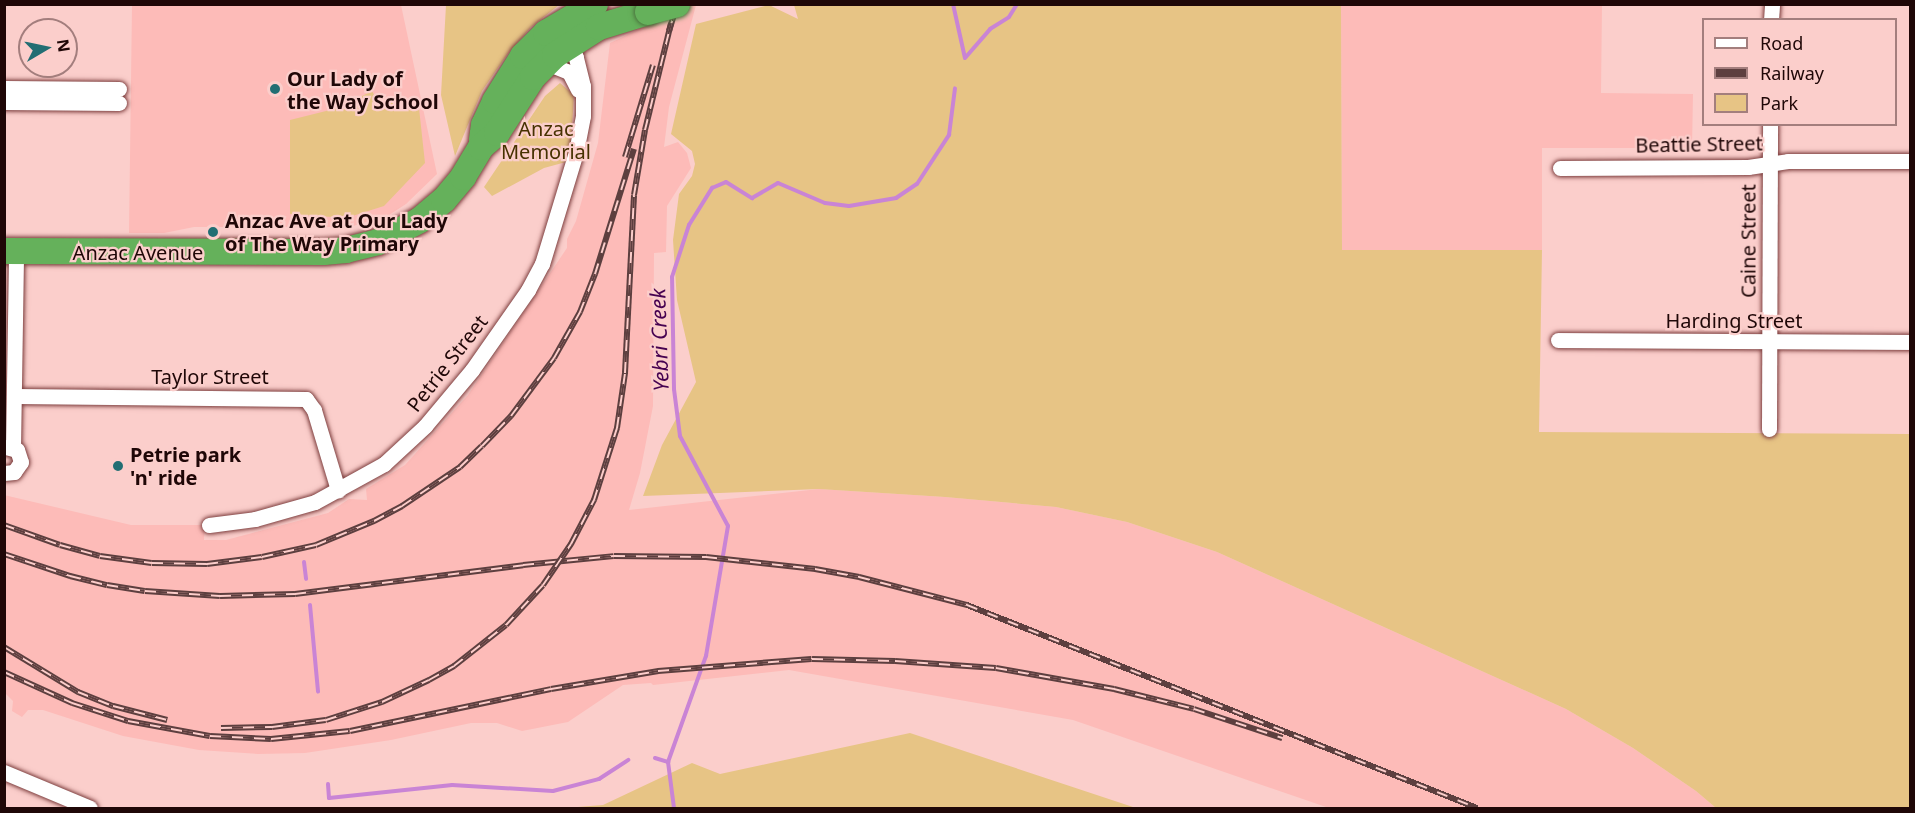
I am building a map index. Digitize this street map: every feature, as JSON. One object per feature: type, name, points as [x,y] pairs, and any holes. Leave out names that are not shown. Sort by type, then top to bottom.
[{"type":"highway","name":"Anzac Avenue","points":[[10,251],[346,250],[378,242],[420,220],[453,190],[481,147],[497,133],[523,91],[540,53],[568,18],[595,4]]},
{"type":"highway","name":"Anzac Avenue","points":[[540,53],[567,46],[599,27],[677,4]]},
{"type":"street","name":"Petrie Street","points":[[209,525],[255,519],[295,509],[338,490],[384,464],[425,426],[472,370],[528,290],[542,264],[552,237],[581,130],[584,86],[576,57],[567,46]]},
{"type":"street","name":"Petrie Street","points":[[540,53],[554,66],[569,72],[582,101]]},
{"type":"street","points":[[4,88],[119,96],[4,102]]},
{"type":"street","name":"Caine Street","points":[[1769,429],[1770,126]]},
{"type":"street","name":"Beattie Street","points":[[1560,168],[1748,166],[1788,161],[1911,161]]},
{"type":"street","points":[[4,473],[14,472],[20,466],[21,458],[9,448],[15,396],[10,251]]},
{"type":"street","name":"Harding Street","points":[[1558,340],[1911,342]]},
{"type":"street","name":"Taylor Street","points":[[15,396],[306,399],[314,410],[338,490]]},
{"type":"street","points":[[4,772],[90,808]]},
{"type":"shaded area","name":"Our Lady of the Way School","points":[[132,5],[401,5],[437,174],[406,204],[389,215],[350,227],[194,227],[164,233],[129,233]]},
{"type":"shaded area","points":[[657,5],[696,5],[669,107],[664,147],[678,142],[687,153],[691,168],[667,206],[666,252],[654,253],[653,406],[640,473],[629,510],[819,489],[1056,507],[1127,522],[1217,552],[1566,709],[1633,748],[1696,791],[1716,808],[1329,808],[1073,720],[789,670],[653,685],[651,683],[623,685],[568,722],[522,731],[497,723],[471,723],[391,740],[305,753],[258,754],[199,750],[123,736],[43,710],[28,710],[22,717],[12,711],[13,701],[4,692],[4,495],[131,525],[205,525],[204,540],[226,540],[328,513],[349,499],[367,500],[366,489],[405,465],[468,395],[567,248],[567,239],[576,221],[598,143],[610,43],[648,25]]},
{"type":"shaded area","points":[[1341,5],[1602,5],[1601,93],[1693,94],[1692,148],[1542,148],[1542,250],[1342,250]]},
{"type":"green space","points":[[446,5],[559,5],[531,27],[509,52],[482,91],[455,156],[441,95]]},
{"type":"green space","points":[[769,5],[798,19],[794,5],[1341,5],[1342,250],[1542,250],[1539,432],[1910,434],[1910,808],[1716,808],[1696,791],[1633,748],[1566,709],[1217,552],[1127,522],[1056,507],[819,489],[643,496],[662,445],[696,382],[677,300],[673,240],[679,194],[692,176],[695,164],[692,151],[671,134],[696,24]]},
{"type":"green space","name":"Anzac Memorial","points":[[560,83],[574,95],[571,144],[566,162],[544,168],[492,196],[484,187],[545,96]]},
{"type":"green space","points":[[372,91],[377,100],[418,99],[425,163],[384,206],[346,218],[290,214],[290,120],[338,108]]},
{"type":"green space","points":[[910,733],[1136,808],[565,808],[603,805],[692,763],[720,774]]},
{"type":"waterway","points":[[953,4],[965,58]]},
{"type":"waterway","name":"Yebri Creek","points":[[965,58],[990,29],[1009,17],[1017,4]]},
{"type":"waterway","name":"Yebri Creek","points":[[674,808],[668,762],[706,656],[728,526],[680,436],[674,389],[672,277],[689,225],[712,188],[726,182],[752,198],[778,183],[825,203],[849,206],[896,198],[917,184],[949,135],[955,88]]},
{"type":"waterway","points":[[304,562],[306,579]]},
{"type":"waterway","points":[[310,605],[318,692]]},
{"type":"waterway","points":[[655,758],[668,762]]},
{"type":"waterway","points":[[328,784],[329,798],[452,785],[553,791],[599,779],[628,760]]},
{"type":"railway","points":[[669,31],[677,4]]},
{"type":"railway","points":[[221,728],[272,727],[326,720],[382,702],[429,680],[454,666],[506,625],[543,585],[571,544],[594,500],[617,428],[625,373],[634,195],[645,130],[671,23]]},
{"type":"railway","points":[[625,157],[653,65]]},
{"type":"railway","points":[[4,525],[60,545],[100,556],[152,563],[207,564],[262,557],[316,545],[374,521],[402,506],[460,467],[482,446],[511,416],[554,358],[580,312],[595,274],[634,149]]},
{"type":"railway","points":[[4,554],[70,576],[107,585],[145,591],[220,596],[295,594],[523,565],[614,556],[706,557],[815,569],[859,577],[967,605],[1477,808]]},
{"type":"railway","points":[[4,647],[78,692],[113,706],[167,720]]},
{"type":"railway","points":[[4,672],[72,703],[128,721],[210,736],[271,739],[350,731],[551,689],[658,671],[812,659],[895,661],[996,668],[1114,689],[1194,709],[1282,738]]},
{"type":"place","name":"Our Lady of the Way School","points":[[275,89]]},
{"type":"place","name":"Anzac Ave at Our Lady of The Way Primary","points":[[213,232]]},
{"type":"place","name":"Petrie park 'n' ride","points":[[118,466]]}]
